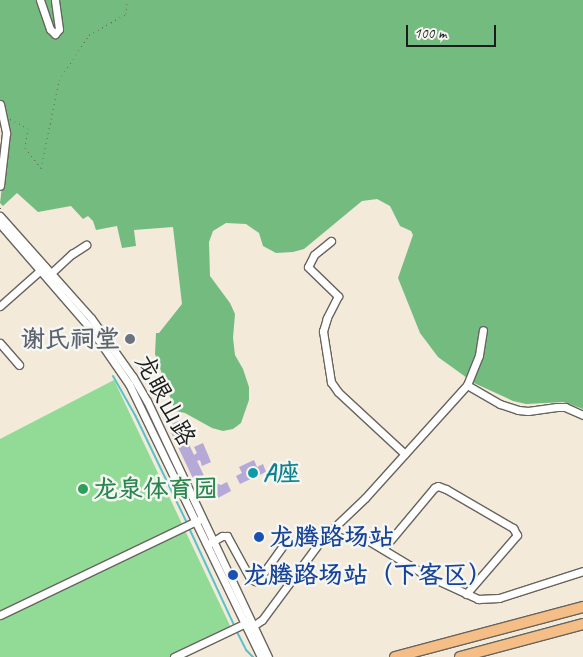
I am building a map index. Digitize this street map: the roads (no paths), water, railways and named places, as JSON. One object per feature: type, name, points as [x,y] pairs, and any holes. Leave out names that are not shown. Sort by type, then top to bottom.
[{"type":"highway","points":[[395,657],[583,607]]},
{"type":"highway","points":[[460,657],[583,624]]},
{"type":"street","points":[[40,0],[50,29],[55,34],[59,29],[55,0]]},
{"type":"street","points":[[0,104],[3,115],[5,148],[0,186]]},
{"type":"street","name":"龙眼山路","points":[[0,216],[106,348],[129,384],[193,522],[210,543],[244,626],[261,657]]},
{"type":"street","name":"龙眼山路","points":[[0,224],[43,268]]},
{"type":"street","points":[[331,241],[314,255],[308,267],[338,296],[327,318],[324,331],[331,382],[338,392],[405,454]]},
{"type":"street","points":[[49,275],[72,254],[86,245]]},
{"type":"street","points":[[0,306],[43,268]]},
{"type":"street","points":[[174,657],[262,620],[327,533],[357,506],[468,385],[479,355],[483,330]]},
{"type":"street","points":[[0,343],[19,364]]},
{"type":"street","points":[[468,385],[500,404],[518,410],[528,412],[565,407],[583,415]]},
{"type":"street","points":[[383,549],[434,488],[438,486],[446,489],[513,528],[517,535],[466,594]]},
{"type":"street","points":[[0,615],[193,522]]},
{"type":"street","points":[[327,533],[336,537],[369,541],[424,574],[478,599],[491,600],[583,571]]},
{"type":"street","points":[[210,543],[222,536],[227,536],[250,578],[255,581],[287,540]]},
{"type":"street","name":"龙眼山路","points":[[244,626],[268,657]]},
{"type":"waterway","points":[[113,376],[135,415],[187,523]]},
{"type":"waterway","points":[[189,528],[234,625]]},
{"type":"waterway","points":[[236,630],[246,650],[253,657]]},
{"type":"place","name":"谢氏祠堂","points":[[130,339]]},
{"type":"place","name":"A座","points":[[253,473]]},
{"type":"place","name":"龙泉体育园","points":[[83,489]]},
{"type":"place","name":"龙腾路场站","points":[[259,537]]},
{"type":"place","name":"龙腾路场站（下客区）","points":[[233,575]]}]
